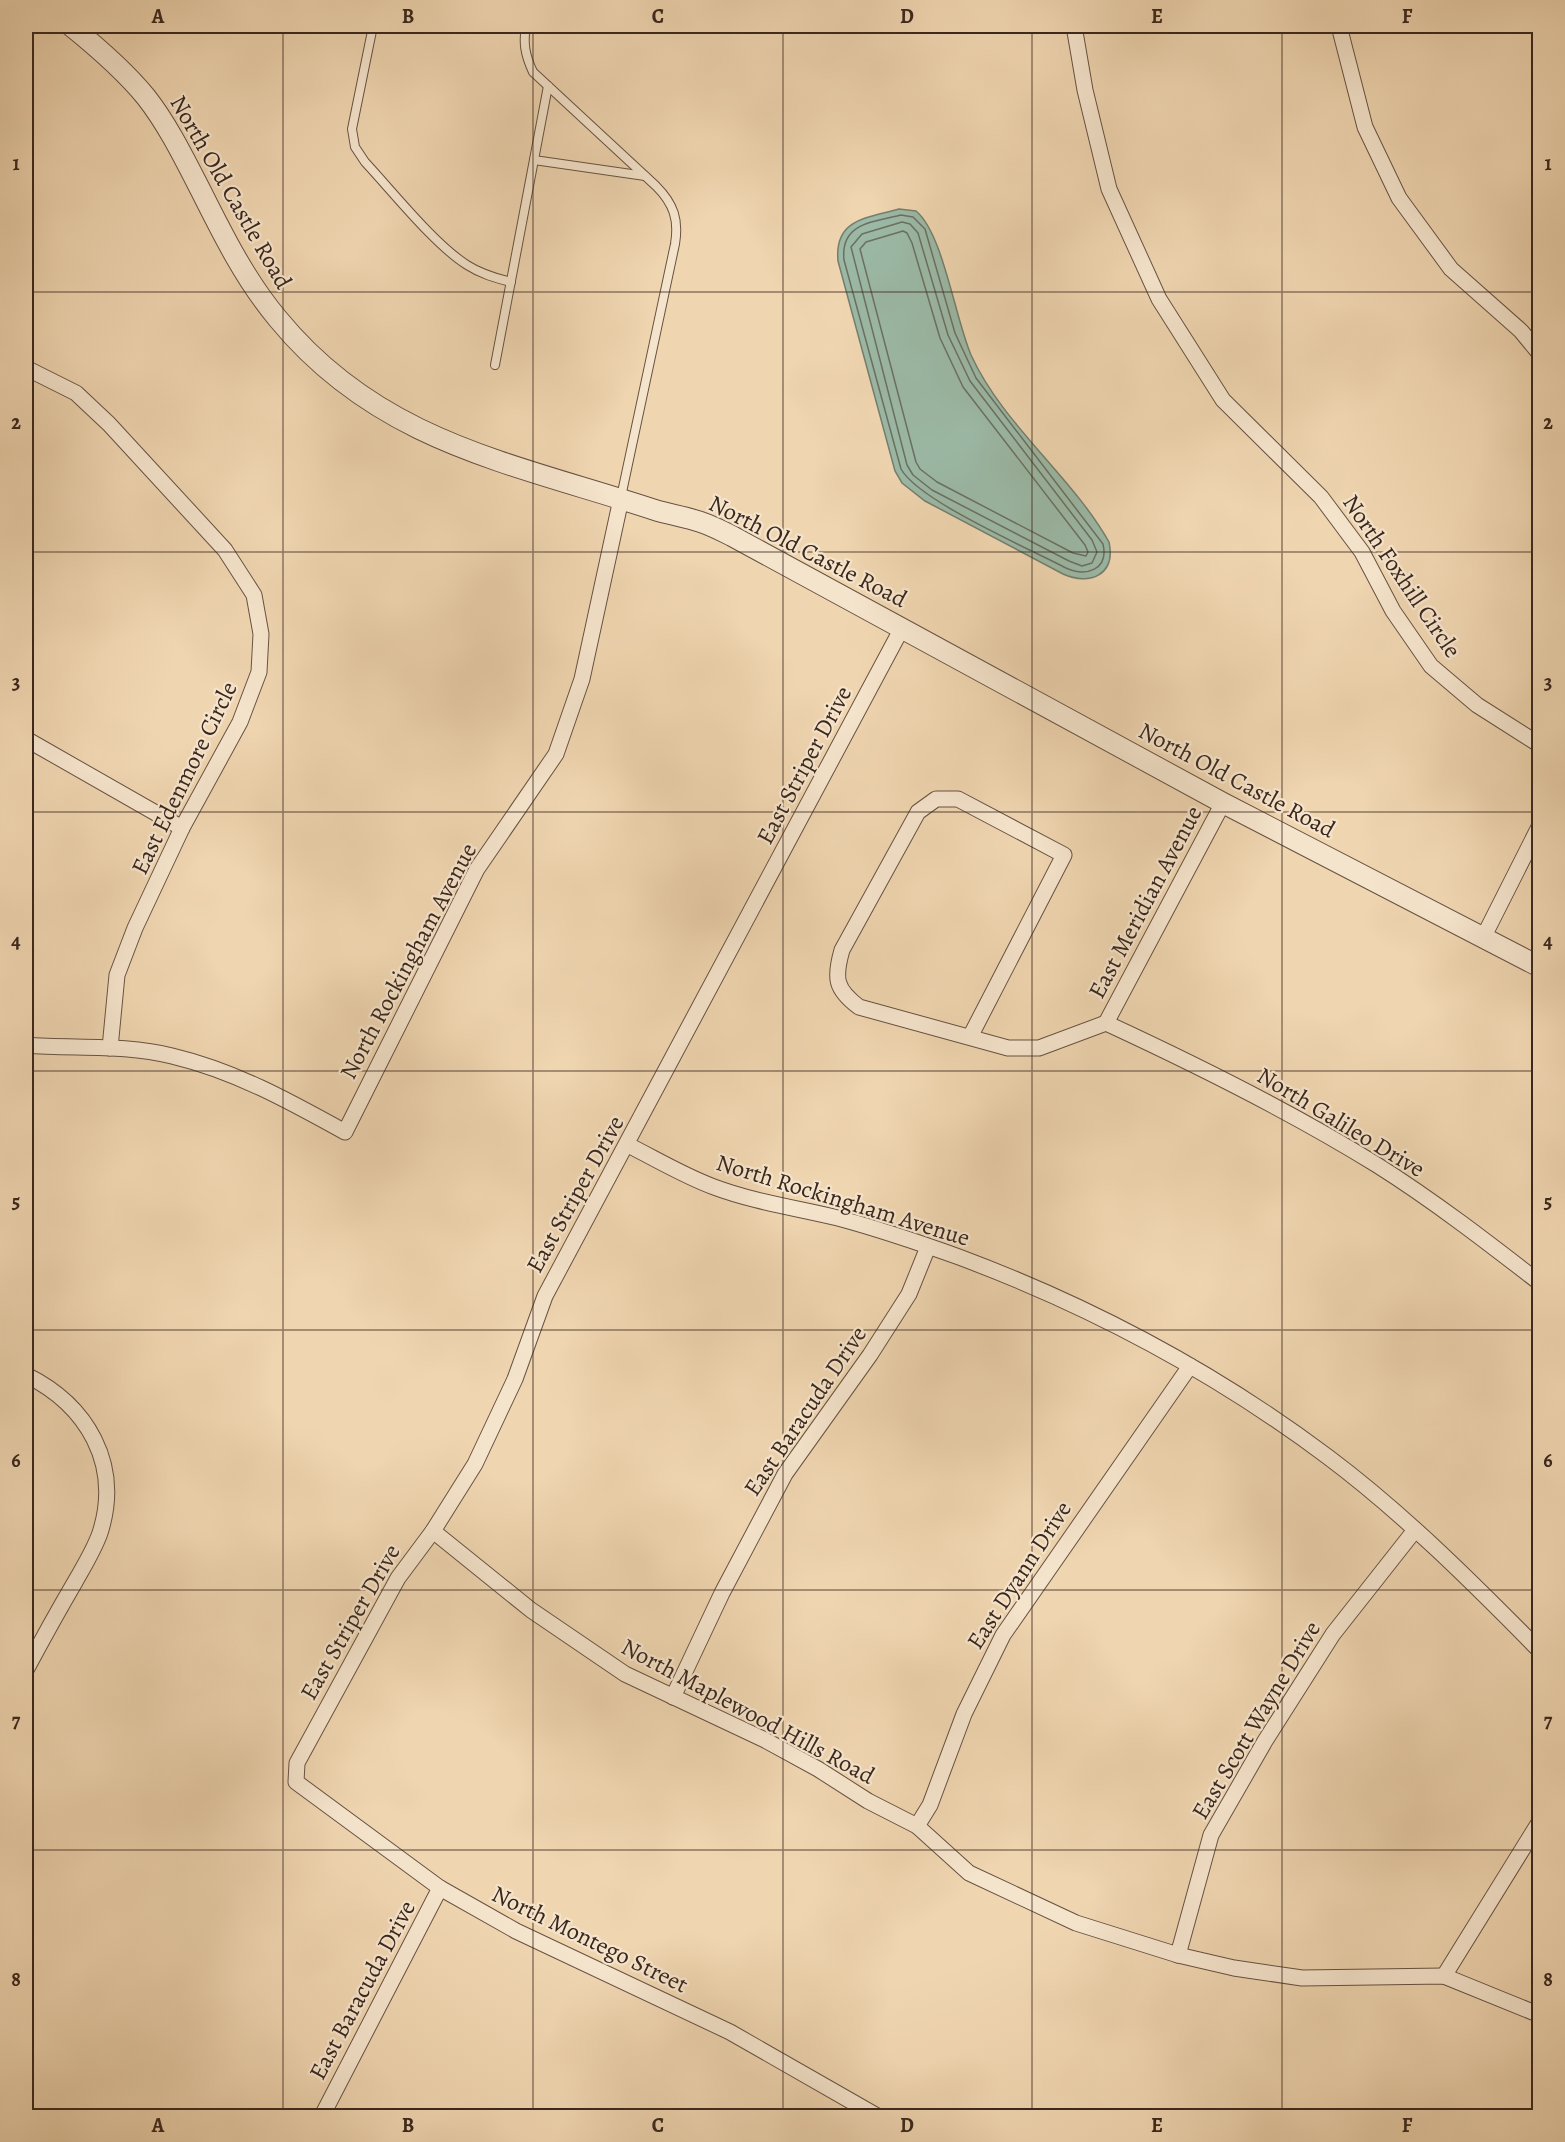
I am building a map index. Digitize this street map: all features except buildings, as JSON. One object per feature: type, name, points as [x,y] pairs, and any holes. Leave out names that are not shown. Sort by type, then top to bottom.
[{"type":"street","name":"North Old Castle Road","points":[[71,26],[104,53],[147,98],[182,154],[248,278],[278,319],[311,355],[363,398],[395,419],[489,460],[697,520],[732,536],[1223,803],[1484,936],[1539,967]]},
{"type":"street","name":"North Foxhill Circle","points":[[1074,26],[1084,90],[1109,189],[1159,299],[1223,400],[1321,497],[1362,552],[1393,611],[1431,666],[1477,705],[1539,745]]},
{"type":"street","points":[[1339,26],[1365,128],[1399,198],[1451,269],[1521,331],[1539,354]]},
{"type":"street","name":"East Edenmore Circle","points":[[26,368],[76,393],[109,424],[225,550],[254,595],[261,634],[259,672],[240,722],[182,828],[135,928],[117,975],[110,1048]]},
{"type":"street","name":"North Rockingham Avenue","points":[[26,1045],[110,1048],[171,1055],[235,1075],[282,1097],[345,1132],[477,868],[556,754],[582,679],[621,499]]},
{"type":"street","name":"East Striper Drive","points":[[296,1782],[297,1763],[398,1578],[415,1552],[433,1531],[475,1464],[515,1379],[545,1296],[628,1145],[902,628]]},
{"type":"street","points":[[26,739],[182,828]]},
{"type":"street","points":[[970,1037],[1064,855],[958,799],[936,799],[918,812],[842,950],[836,972],[842,995],[859,1007],[1008,1048],[1039,1048],[1106,1023]]},
{"type":"street","name":"East Meridian Avenue","points":[[1106,1023],[1223,803]]},
{"type":"street","points":[[1484,936],[1539,825]]},
{"type":"street","name":"North Galileo Drive","points":[[1106,1023],[1182,1058],[1330,1136],[1441,1208],[1539,1283]]},
{"type":"street","name":"North Rockingham Avenue","points":[[628,1145],[713,1187],[748,1198],[846,1221],[928,1247],[1035,1287],[1120,1328],[1190,1366],[1266,1413],[1329,1458],[1415,1530],[1539,1651]]},
{"type":"street","name":"East Baracuda Drive","points":[[673,1697],[726,1583],[784,1474],[898,1312],[909,1294],[928,1247]]},
{"type":"street","name":"East Dyann Drive","points":[[917,1826],[930,1804],[964,1714],[1003,1635],[1190,1366]]},
{"type":"street","points":[[26,1376],[47,1386],[68,1402],[84,1422],[95,1441],[104,1466],[106,1492],[104,1518],[94,1547],[26,1670]]},
{"type":"street","name":"East Scott Wayne Drive","points":[[1178,1955],[1211,1835],[1265,1741],[1333,1634],[1415,1530]]},
{"type":"street","name":"North Maplewood Hills Road","points":[[433,1531],[452,1549],[577,1643],[625,1674],[765,1740],[917,1826],[969,1873],[1076,1923],[1178,1955],[1234,1968],[1302,1978],[1444,1976],[1539,2015]]},
{"type":"street","name":"North Montego Street","points":[[296,1782],[440,1888],[516,1931],[730,2032],[877,2116]]},
{"type":"street","points":[[1444,1976],[1539,1821]]},
{"type":"street","name":"East Baracuda Drive","points":[[325,2115],[440,1888]]},
{"type":"lane","points":[[372,26],[352,129],[355,147],[365,162],[449,251],[477,271],[511,282]]},
{"type":"lane","points":[[526,26],[524,41],[526,57],[533,72],[668,198],[675,213],[677,228],[621,499]]},
{"type":"lane","points":[[495,365],[548,86]]},
{"type":"lane","points":[[534,160],[645,176]]},
{"type":"water","points":[[899,209],[916,211],[934,238],[948,277],[965,339],[985,380],[1019,427],[1076,494],[1109,542],[1109,563],[1099,575],[1083,579],[1063,574],[925,501],[902,483],[895,471],[838,261],[838,247],[841,236],[855,223]]}]
